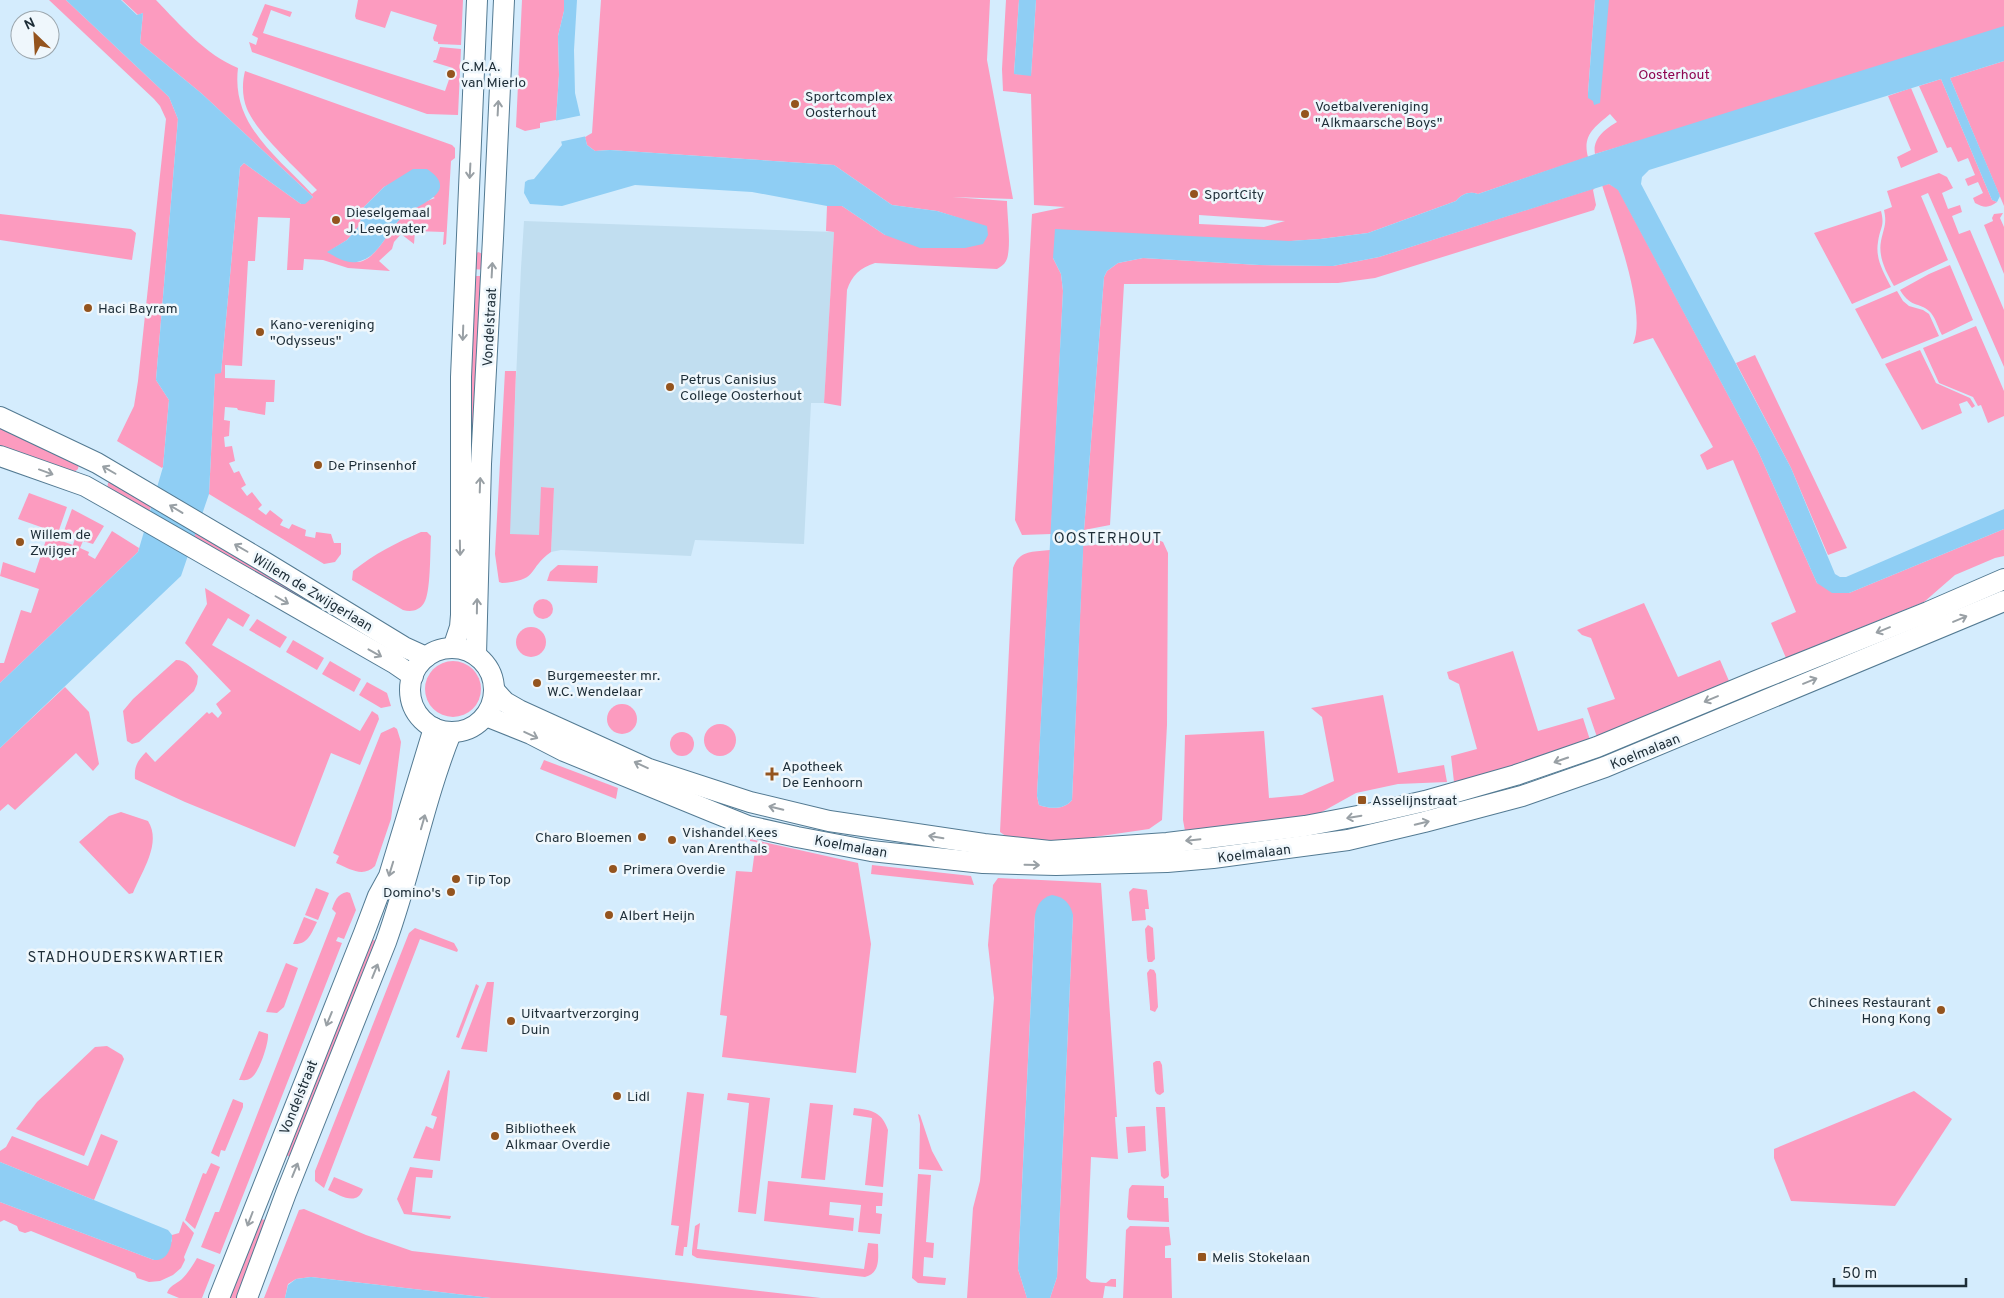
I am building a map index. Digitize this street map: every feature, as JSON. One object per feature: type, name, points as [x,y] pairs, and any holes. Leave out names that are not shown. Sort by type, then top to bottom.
[{"type":"street","name":"Vondelstraat","points":[[453,648],[460,627],[461,615],[461,377],[477,0]]},
{"type":"street","name":"Vondelstraat","points":[[476,655],[479,494],[504,0]]},
{"type":"street","points":[[467,237],[493,238]]},
{"type":"street","name":"Willem de Zwijgerlaan","points":[[0,418],[20,425],[97,463],[404,647],[426,657]]},
{"type":"street","name":"Willem de Zwijgerlaan","points":[[0,456],[85,486],[391,662],[412,676]]},
{"type":"street","name":"Koelmalaan","points":[[495,691],[505,702],[519,710],[649,768],[750,802],[829,821],[984,844],[1050,851],[1157,843],[1305,826],[1425,801],[1516,775],[1597,747],[1928,612],[2004,579]]},
{"type":"street","name":"Koelmalaan","points":[[486,716],[532,734],[564,751],[748,826],[797,837],[871,851],[983,863],[1056,865],[1166,862],[1222,857],[1348,840],[1522,796],[1605,767],[2004,601]]},
{"type":"street","points":[[443,649],[464,650],[476,655],[490,672],[495,691],[492,705],[486,716],[470,729],[442,731],[424,721],[413,706],[410,688],[412,676],[420,662],[443,649]]},
{"type":"street","name":"Vondelstraat","points":[[220,1298],[378,896],[389,876],[442,731]]},
{"type":"street","name":"Vondelstraat","points":[[247,1298],[286,1193],[399,905],[440,764],[442,731]]},
{"type":"street","points":[[378,896],[399,905]]},
{"type":"street","points":[[263,1185],[286,1193]]},
{"type":"shaded area","name":"Petrus Canisius College Oosterhout","points":[[524,221],[834,232],[824,403],[811,403],[804,544],[695,540],[691,556],[561,550],[551,552],[554,488],[542,487],[539,535],[509,535]]},
{"type":"green space","points":[[49,0],[66,0],[169,97],[178,119],[156,380],[169,400],[162,468],[117,441],[134,406],[138,381],[166,119],[160,106],[154,99]]},
{"type":"green space","points":[[122,0],[156,0],[204,47],[238,68],[238,88],[242,106],[249,123],[271,152],[312,194],[317,190],[289,162],[252,119],[243,95],[245,71],[452,145],[455,148],[455,158],[451,161],[446,244],[443,245],[444,232],[415,231],[414,244],[401,234],[394,242],[392,249],[379,261],[390,271],[348,268],[323,260],[304,259],[303,270],[287,270],[290,218],[258,217],[255,261],[248,261],[242,366],[225,365],[225,378],[275,380],[274,402],[266,402],[265,415],[225,407],[224,420],[230,421],[229,436],[224,437],[225,447],[232,446],[235,461],[229,463],[234,473],[239,471],[246,485],[241,488],[247,496],[252,492],[262,505],[258,509],[266,515],[270,510],[283,520],[280,525],[289,529],[292,524],[306,530],[305,536],[315,538],[316,532],[331,534],[334,543],[341,543],[341,554],[335,562],[324,564],[209,494],[215,373],[221,373],[240,167],[244,163],[301,204],[313,197],[201,93],[140,43],[143,13],[138,15]],"holes":[[[398,180],[435,198],[417,206],[401,218],[376,251],[364,260],[358,262],[351,261],[328,252],[347,240],[359,226],[364,207],[384,187]]]},
{"type":"green space","points":[[358,0],[463,0],[461,45],[438,44],[433,38],[437,25],[391,11],[385,28],[356,19]]},
{"type":"green space","points":[[522,0],[564,0],[564,11],[558,36],[559,75],[556,120],[540,123],[540,128],[525,131],[516,127]]},
{"type":"green space","name":"Sportcomplex Oosterhout","points":[[601,0],[990,0],[987,60],[1013,199],[952,197],[1007,201],[1009,241],[1008,256],[1005,262],[997,269],[875,263],[861,270],[851,280],[847,290],[841,406],[824,403],[834,232],[826,231],[827,206],[842,206],[885,235],[987,227],[937,211],[892,205],[834,165],[610,150],[595,151],[587,145],[585,137],[592,133]]},
{"type":"green space","name":"Voetbalvereniging \"Alkmaarsche Boys\"","points":[[1006,0],[1019,0],[1014,74],[1031,75],[1036,0],[1595,0],[1588,93],[1597,99],[1602,0],[2004,0],[2004,43],[1595,154],[1597,139],[1604,131],[1617,122],[1610,114],[1588,137],[1588,157],[1478,194],[1466,194],[1456,201],[1368,233],[1320,239],[1053,258],[1061,274],[1063,291],[1051,534],[1022,535],[1015,520],[1032,214],[1065,207],[1034,205],[1031,94],[1003,91],[1002,69]],"holes":[[[1199,215],[1285,221],[1264,227],[1199,224]]]},
{"type":"green space","points":[[265,4],[292,12],[290,17],[271,10],[263,33],[445,91],[453,68],[433,62],[436,60],[440,47],[461,49],[458,115],[427,114],[252,52],[249,42],[256,45],[258,38],[252,35]]},
{"type":"green space","points":[[2004,61],[2004,206],[1950,78]]},
{"type":"green space","points":[[1941,79],[1992,200],[1997,202],[1989,206],[1975,203],[1973,198],[1983,193],[1978,182],[1968,186],[1965,179],[1975,175],[1968,158],[1958,162],[1951,147],[1947,148],[1919,86]]},
{"type":"green space","points":[[1911,88],[1938,152],[1901,168],[1897,157],[1911,150],[1888,96]]},
{"type":"green space","points":[[1939,173],[1947,177],[1953,188],[1942,193],[1948,209],[1960,205],[1962,212],[1952,216],[1959,234],[1970,230],[2004,310],[2004,367],[1928,193],[1921,196],[1948,260],[1894,286],[1883,264],[1880,247],[1885,222],[1884,210],[1892,207],[1887,191]]},
{"type":"green space","points":[[1609,184],[1618,189],[1758,451],[1817,583],[1849,593],[2004,529],[2004,556],[1955,575],[1924,602],[1786,658],[1771,623],[1796,612],[1733,460],[1707,470],[1700,455],[1713,447],[1653,338],[1633,344],[1636,329],[1636,311],[1633,289],[1621,243],[1602,185]]},
{"type":"green space","points":[[1595,188],[1593,190],[1596,205],[1594,210],[1375,278],[1338,283],[1124,284],[1110,525],[1084,530],[1104,277],[1107,271],[1118,263],[1143,258],[1259,265],[1333,266],[1379,257]]},
{"type":"green space","points":[[1881,211],[1882,224],[1877,248],[1881,266],[1891,287],[1852,304],[1814,233]]},
{"type":"green space","points":[[2003,213],[2000,218],[2004,227],[2004,274],[1984,225],[1993,221],[1994,214]]},
{"type":"green space","points":[[0,214],[131,229],[136,233],[132,260],[0,240]]},
{"type":"green space","points":[[478,252],[483,254],[488,270],[471,269],[475,255]]},
{"type":"green space","points":[[1950,265],[1973,320],[1942,335],[1931,313],[1924,307],[1912,303],[1900,290]]},
{"type":"green space","points":[[471,276],[487,276],[475,465],[465,466]]},
{"type":"green space","points":[[1897,291],[1903,301],[1909,306],[1929,314],[1939,336],[1882,359],[1855,309]]},
{"type":"green space","points":[[1976,326],[2004,391],[2004,416],[1988,423],[1981,405],[1978,406],[1973,397],[1939,383],[1923,348]]},
{"type":"green space","points":[[1920,350],[1936,383],[1970,398],[1975,406],[1972,408],[1967,401],[1959,404],[1962,413],[1922,430],[1885,364]]},
{"type":"green space","points":[[1755,355],[1847,548],[1828,555],[1791,468],[1736,363]]},
{"type":"green space","points":[[505,371],[516,371],[510,534],[539,535],[541,487],[554,488],[551,552],[543,558],[528,577],[514,582],[502,583],[499,582],[495,554]]},
{"type":"green space","points":[[0,423],[79,462],[78,469],[73,473],[0,451]]},
{"type":"green space","points":[[113,480],[153,501],[148,515],[107,489],[108,483]]},
{"type":"green space","points":[[29,493],[67,507],[58,533],[18,519]]},
{"type":"green space","points":[[72,509],[104,526],[93,544],[83,541],[80,548],[89,552],[88,555],[95,559],[112,531],[139,548],[138,552],[0,683],[0,663],[4,663],[21,610],[31,613],[39,589],[0,576],[3,562],[35,573],[48,534],[57,536],[56,539],[73,545],[76,535],[64,531]]},
{"type":"green space","points":[[197,527],[363,630],[359,636],[192,541]]},
{"type":"green space","points":[[421,532],[427,532],[431,536],[428,590],[424,603],[420,608],[412,611],[403,610],[352,580],[353,571],[369,559]]},
{"type":"green space","points":[[1156,539],[1163,542],[1168,553],[1167,725],[1162,820],[1149,829],[1053,843],[1010,839],[1000,832],[1013,568],[1019,558],[1027,553],[1050,550],[1037,796],[1039,805],[1052,808],[1061,807],[1072,800],[1083,546]]},
{"type":"green space","points":[[558,565],[598,566],[597,583],[547,581],[550,572]]},
{"type":"green space","points":[[205,588],[250,615],[243,627],[228,618],[212,645],[360,731],[372,711],[378,715],[379,719],[360,765],[331,753],[295,847],[185,802],[135,779],[137,764],[146,752],[155,762],[207,712],[209,714],[212,712],[218,718],[222,713],[216,704],[231,691],[185,643],[207,604]]},
{"type":"green space","points":[[543,599],[550,602],[553,609],[550,616],[543,619],[536,616],[533,609],[536,602]]},
{"type":"green space","points":[[1644,603],[1678,677],[1720,660],[1729,681],[1726,684],[1597,737],[1587,708],[1615,699],[1591,638],[1582,635],[1577,630]]},
{"type":"green space","points":[[257,619],[287,637],[280,648],[249,630]]},
{"type":"green space","points":[[531,627],[541,632],[546,642],[541,652],[531,657],[521,652],[516,642],[521,632]]},
{"type":"green space","points":[[293,640],[324,658],[317,670],[286,652]]},
{"type":"green space","points":[[1513,651],[1538,731],[1583,718],[1590,740],[1540,758],[1464,781],[1454,782],[1451,756],[1477,749],[1459,684],[1449,679],[1447,672]]},
{"type":"green space","points":[[176,660],[186,663],[198,676],[194,691],[139,742],[132,744],[127,741],[123,711],[133,699]]},
{"type":"green space","points":[[330,661],[361,679],[354,692],[322,674]]},
{"type":"green space","points":[[447,661],[459,661],[469,665],[477,673],[481,689],[477,705],[469,713],[459,717],[447,717],[437,713],[429,705],[425,695],[425,683],[429,673],[437,665]]},
{"type":"green space","points":[[367,682],[387,693],[391,706],[381,708],[359,695]]},
{"type":"green space","points":[[65,687],[89,712],[99,764],[93,771],[76,753],[15,810],[8,804],[0,811],[0,748]]},
{"type":"green space","points":[[1383,695],[1398,773],[1444,765],[1447,782],[1398,784],[1356,793],[1320,813],[1185,831],[1183,820],[1185,735],[1264,731],[1269,798],[1302,795],[1334,781],[1322,717],[1311,708]]},
{"type":"green space","points":[[622,704],[632,709],[637,719],[632,729],[622,734],[612,729],[607,719],[612,709]]},
{"type":"green space","points":[[720,724],[726,725],[731,729],[735,734],[735,746],[731,751],[726,755],[720,756],[714,755],[709,751],[705,746],[704,740],[705,734],[709,729],[714,725]]},
{"type":"green space","points":[[394,727],[397,729],[401,742],[391,819],[375,866],[370,870],[361,872],[351,870],[336,863],[339,856],[333,853],[381,733]]},
{"type":"green space","points":[[682,732],[687,733],[693,739],[693,749],[687,755],[682,756],[677,755],[671,749],[670,744],[671,739],[677,733]]},
{"type":"green space","points":[[544,760],[618,788],[616,799],[540,769]]},
{"type":"green space","points":[[121,812],[148,821],[153,838],[149,857],[133,893],[129,894],[79,842],[109,816]]},
{"type":"green space","points":[[750,839],[858,863],[871,944],[856,1073],[722,1057],[727,1016],[720,1015],[736,871],[752,872],[756,842],[750,841]]},
{"type":"green space","points":[[872,865],[971,876],[974,885],[871,874]]},
{"type":"green space","points":[[998,878],[1101,883],[1117,1117],[1115,1117],[1118,1159],[1091,1157],[1086,1278],[1091,1282],[1106,1283],[1111,1279],[1116,1279],[1116,1287],[1105,1286],[1103,1298],[1050,1298],[1057,1277],[1073,915],[1035,915],[1018,1269],[1027,1298],[967,1298],[973,1208],[980,1181],[994,998],[988,945],[993,885]]},
{"type":"green space","points":[[316,888],[329,893],[318,920],[305,915]]},
{"type":"green space","points":[[1133,888],[1147,890],[1149,909],[1145,909],[1146,920],[1132,921],[1129,892]]},
{"type":"green space","points":[[347,892],[350,893],[356,910],[344,939],[338,937],[336,941],[342,943],[220,1254],[201,1247],[215,1212],[219,1212],[336,913],[332,909],[334,903],[339,896]]},
{"type":"green space","points":[[304,917],[317,922],[306,941],[293,944]]},
{"type":"green space","points":[[1148,925],[1153,928],[1155,959],[1152,962],[1148,962],[1147,958],[1145,929]]},
{"type":"green space","points":[[415,928],[454,943],[458,950],[457,952],[420,939],[324,1188],[315,1181],[315,1171],[409,933]]},
{"type":"green space","points":[[366,937],[381,943],[295,1159],[281,1153]]},
{"type":"green space","points":[[286,963],[298,968],[284,1007],[277,1013],[266,1012]]},
{"type":"green space","points":[[1150,969],[1154,970],[1156,974],[1158,1007],[1155,1012],[1150,1010],[1147,973]]},
{"type":"green space","points":[[487,982],[494,982],[487,1052],[461,1049]]},
{"type":"green space","points":[[476,984],[479,986],[459,1038],[456,1037]]},
{"type":"green space","points":[[259,1031],[268,1034],[263,1057],[251,1078],[239,1080]]},
{"type":"green space","points":[[107,1046],[122,1055],[124,1059],[84,1156],[16,1129],[37,1102],[95,1047]]},
{"type":"green space","points":[[1160,1061],[1162,1065],[1164,1092],[1160,1095],[1155,1091],[1153,1063]]},
{"type":"green space","points":[[448,1070],[450,1071],[440,1161],[413,1158],[426,1126],[433,1129],[437,1117],[431,1115]]},
{"type":"green space","points":[[1914,1091],[1952,1119],[1895,1206],[1791,1201],[1774,1158],[1774,1149]]},
{"type":"green space","points":[[687,1092],[704,1094],[687,1247],[684,1247],[683,1256],[675,1255],[679,1226],[671,1225]]},
{"type":"green space","points":[[728,1093],[770,1098],[756,1214],[738,1212],[749,1103],[727,1100]]},
{"type":"green space","points":[[233,1099],[243,1103],[243,1107],[225,1151],[221,1150],[219,1157],[211,1153]]},
{"type":"green space","points":[[810,1103],[833,1105],[825,1180],[801,1178]]},
{"type":"green space","points":[[1156,1107],[1165,1107],[1169,1175],[1164,1179],[1161,1176]]},
{"type":"green space","points":[[854,1108],[876,1113],[886,1124],[888,1130],[883,1187],[865,1185],[872,1118],[853,1115]]},
{"type":"green space","points":[[918,1114],[920,1115],[932,1151],[943,1171],[919,1169],[920,1124]]},
{"type":"green space","points":[[1145,1126],[1146,1151],[1128,1153],[1126,1127]]},
{"type":"green space","points":[[101,1134],[118,1141],[94,1200],[0,1162],[0,1151],[6,1147],[12,1136],[88,1166]]},
{"type":"green space","points":[[211,1163],[220,1167],[195,1229],[185,1220],[203,1173],[206,1174]]},
{"type":"green space","points":[[410,1167],[433,1170],[432,1178],[416,1177],[412,1212],[451,1216],[450,1219],[404,1214],[397,1199]]},
{"type":"green space","points":[[918,1174],[931,1175],[926,1242],[934,1243],[933,1258],[924,1257],[923,1276],[946,1278],[945,1285],[918,1283],[912,1278]]},
{"type":"green space","points":[[334,1177],[363,1189],[357,1197],[352,1199],[343,1197],[328,1190]]},
{"type":"green space","points":[[768,1181],[883,1193],[882,1206],[876,1206],[876,1213],[882,1214],[880,1234],[858,1232],[861,1205],[830,1202],[829,1215],[854,1218],[853,1231],[764,1221]]},
{"type":"green space","points":[[1132,1185],[1164,1186],[1164,1198],[1168,1198],[1169,1222],[1129,1220],[1127,1217],[1129,1189]]},
{"type":"green space","points":[[0,1202],[154,1260],[172,1241],[172,1235],[179,1233],[183,1221],[194,1233],[181,1268],[173,1275],[160,1281],[149,1282],[137,1278],[135,1273],[31,1231],[25,1233],[19,1231],[17,1226],[4,1220],[0,1222]]},
{"type":"green space","points":[[304,1209],[366,1235],[412,1251],[821,1298],[491,1298],[311,1277],[296,1279],[288,1284],[285,1298],[264,1298],[299,1210]]},
{"type":"green space","points":[[256,1217],[270,1222],[240,1298],[224,1298]]},
{"type":"green space","points":[[700,1223],[697,1249],[864,1269],[868,1243],[878,1244],[878,1264],[874,1272],[865,1277],[697,1258],[692,1255],[692,1251],[695,1226]]},
{"type":"green space","points":[[1130,1226],[1169,1227],[1171,1245],[1165,1246],[1165,1258],[1171,1258],[1172,1298],[1123,1298],[1126,1230]]},
{"type":"green space","points":[[197,1258],[215,1265],[202,1298],[179,1298],[167,1293],[171,1287],[184,1277]]},
{"type":"water","points":[[66,0],[121,0],[137,15],[143,13],[140,43],[201,93],[313,197],[305,204],[301,204],[244,163],[240,167],[221,373],[215,374],[209,494],[181,576],[0,748],[0,683],[138,552],[163,467],[169,400],[156,380],[178,119],[169,97]]},
{"type":"water","points":[[564,0],[577,0],[574,50],[575,93],[587,145],[595,151],[610,150],[834,165],[892,205],[937,211],[987,226],[988,235],[983,244],[965,248],[920,248],[885,235],[842,206],[827,206],[752,192],[635,185],[562,206],[530,204],[524,193],[525,182],[534,179],[562,145],[556,120],[559,75],[558,36],[564,11]]},
{"type":"water","points":[[1019,0],[1036,0],[1031,76],[1014,74]]},
{"type":"water","points":[[1595,0],[1609,0],[1600,103],[1594,105],[1593,101],[1588,98],[1588,93]]},
{"type":"water","points":[[2004,26],[2004,61],[1950,78],[2000,196],[1997,202],[1992,200],[1941,79],[1649,170],[1642,177],[1641,184],[1791,468],[1835,574],[1840,577],[1846,577],[2004,509],[2004,529],[1849,593],[1832,593],[1817,583],[1758,451],[1618,190],[1609,184],[1379,257],[1333,266],[1259,265],[1143,258],[1118,263],[1107,271],[1104,277],[1084,530],[1072,800],[1065,806],[1057,808],[1039,805],[1037,796],[1063,291],[1061,274],[1053,258],[1055,229],[1289,241],[1368,233],[1456,201],[1466,194],[1478,194],[1595,154]]},
{"type":"water","points":[[413,169],[427,169],[436,176],[440,187],[435,195],[402,217],[369,257],[358,262],[349,262],[327,252],[347,240],[359,226],[364,207],[384,187]]},
{"type":"water","points":[[1052,895],[1066,901],[1073,915],[1057,1277],[1050,1298],[1027,1298],[1018,1269],[1035,915],[1040,902]]},
{"type":"water","points":[[0,1162],[168,1230],[172,1235],[171,1244],[166,1256],[159,1260],[154,1260],[0,1202]]},
{"type":"water","points":[[311,1277],[491,1298],[285,1298],[288,1285],[296,1279]]},
{"type":"pier","points":[[583,115],[587,136],[559,142],[554,121]]},
{"type":"place","name":"C.M.A. van Mierlo","points":[[451,74]]},
{"type":"place","name":"Sportcomplex Oosterhout","points":[[795,104]]},
{"type":"place","name":"Voetbalvereniging \"Alkmaarsche Boys\"","points":[[1305,114]]},
{"type":"place","name":"SportCity","points":[[1194,194]]},
{"type":"place","name":"Dieselgemaal J. Leegwater","points":[[336,220]]},
{"type":"place","name":"Haci Bayram","points":[[88,308]]},
{"type":"place","name":"Kano-vereniging \"Odysseus\"","points":[[260,332]]},
{"type":"place","name":"Petrus Canisius College Oosterhout","points":[[670,387]]},
{"type":"place","name":"De Prinsenhof","points":[[318,465]]},
{"type":"place","name":"Willem de Zwijger","points":[[20,542]]},
{"type":"place","name":"Burgemeester mr. W.C. Wendelaar","points":[[537,683]]},
{"type":"place","name":"Apotheek De Eenhoorn","points":[[772,774]]},
{"type":"place","name":"Asselijnstraat","points":[[1362,800]]},
{"type":"place","name":"Charo Bloemen","points":[[642,837]]},
{"type":"place","name":"Vishandel Kees van Arenthals","points":[[672,840]]},
{"type":"place","name":"Primera Overdie","points":[[613,869]]},
{"type":"place","name":"Tip Top","points":[[456,879]]},
{"type":"place","name":"Domino's","points":[[451,892]]},
{"type":"place","name":"Albert Heijn","points":[[609,915]]},
{"type":"place","name":"Chinees Restaurant Hong Kong","points":[[1941,1010]]},
{"type":"place","name":"Uitvaartverzorging Duin","points":[[511,1021]]},
{"type":"place","name":"Lidl","points":[[617,1096]]},
{"type":"place","name":"Bibliotheek Alkmaar Overdie","points":[[495,1136]]},
{"type":"place","name":"Melis Stokelaan","points":[[1202,1257]]},
{"type":"district","name":"OOSTERHOUT","points":[[1108,538]]},
{"type":"district","name":"STADHOUDERSKWARTIER","points":[[126,957]]},
{"type":"park label","name":"Oosterhout","points":[[1674,74]]}]
